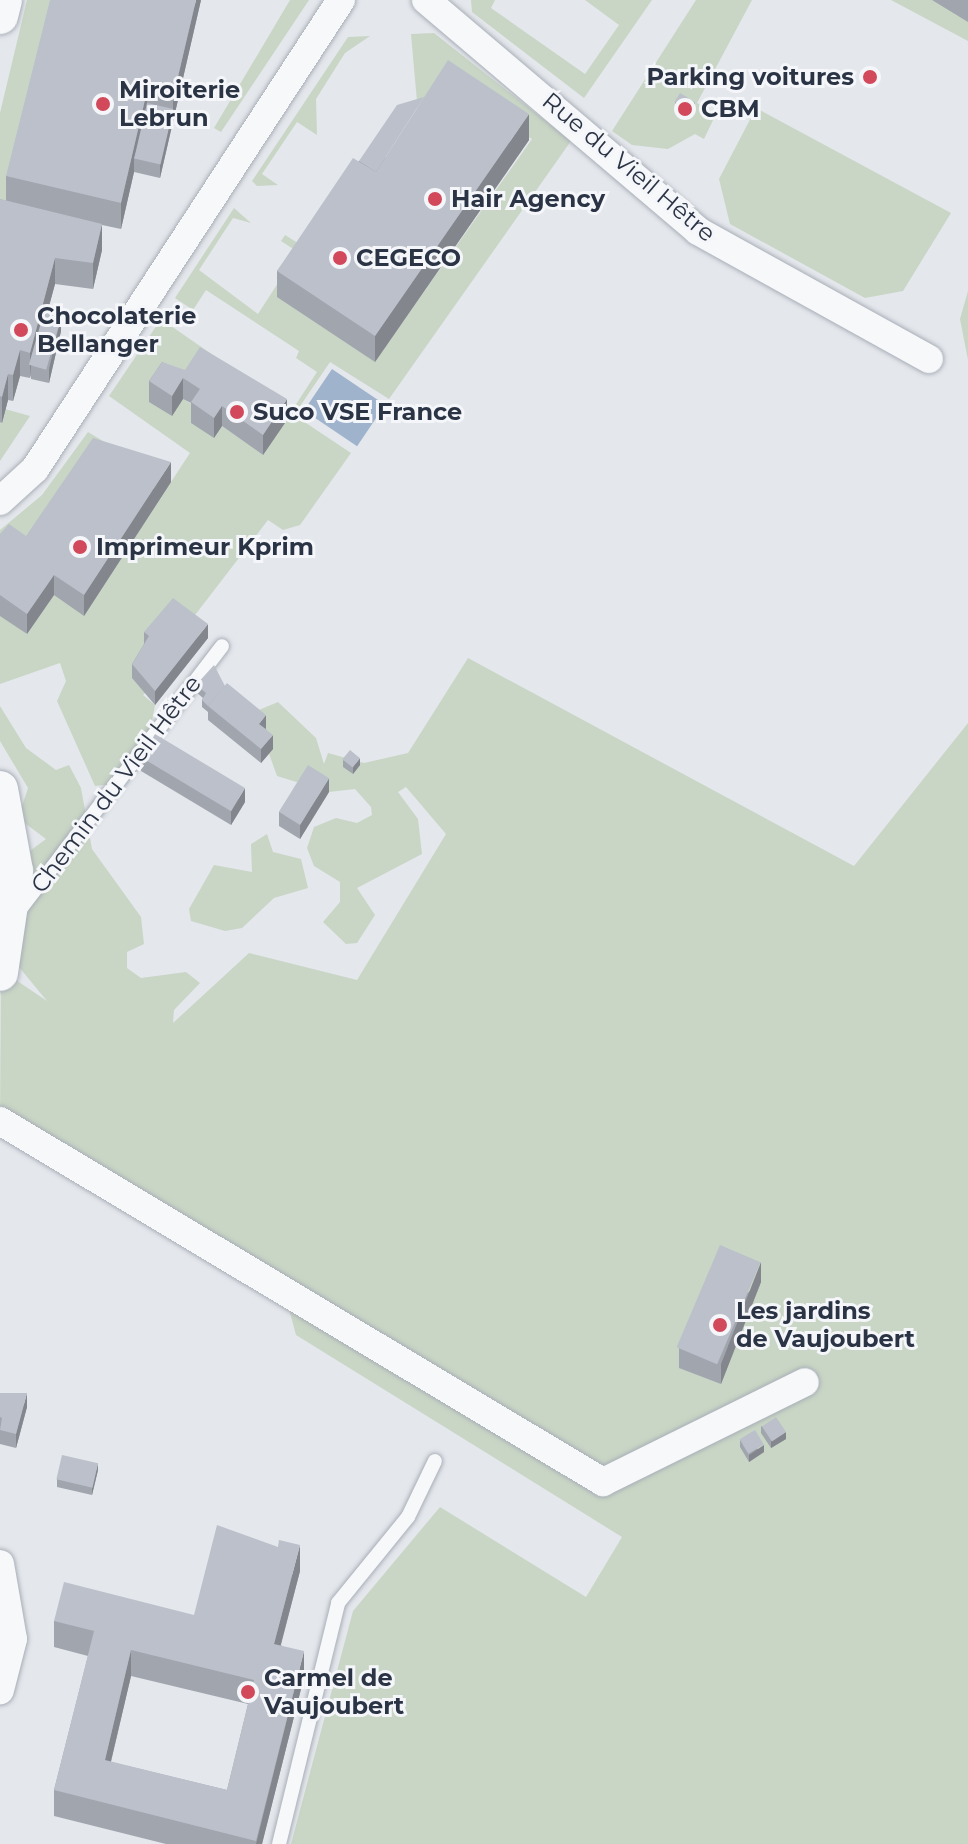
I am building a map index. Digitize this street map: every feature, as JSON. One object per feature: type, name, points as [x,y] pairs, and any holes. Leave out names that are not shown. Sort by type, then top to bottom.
[{"type":"street","points":[[0,16],[4,0]]},
{"type":"street","points":[[0,501],[35,469],[341,0]]},
{"type":"street","name":"Rue du Vieil Hêtre","points":[[426,0],[698,231],[929,359]]},
{"type":"street","points":[[0,789],[15,871],[10,922],[0,973]]},
{"type":"street","points":[[0,1121],[603,1482],[805,1382]]},
{"type":"street","points":[[0,1564],[13,1639],[0,1690]]},
{"type":"lane","name":"Chemin du Vieil Hêtre","points":[[10,922],[222,646]]},
{"type":"lane","points":[[279,1844],[338,1603],[408,1517],[435,1461]]},
{"type":"green space","points":[[27,0],[53,0],[6,202],[0,200],[0,113]]},
{"type":"green space","points":[[290,0],[309,0],[221,132],[214,128]]},
{"type":"green space","points":[[471,0],[495,0],[491,8],[585,74],[619,25],[585,0],[652,0],[584,98],[472,12]]},
{"type":"green space","points":[[696,0],[752,0],[697,103],[716,114],[704,139],[695,134],[668,149],[632,145],[612,131]]},
{"type":"green space","points":[[891,0],[933,0],[968,19],[968,41]]},
{"type":"green space","points":[[434,33],[571,141],[389,399],[330,362],[294,415],[351,453],[300,525],[283,530],[268,520],[192,619],[208,638],[143,695],[155,705],[150,732],[111,784],[95,786],[57,701],[66,681],[60,663],[0,684],[0,615],[27,634],[54,595],[26,556],[0,554],[0,530],[42,495],[88,432],[171,482],[190,453],[109,396],[161,319],[246,378],[200,367],[171,416],[183,399],[200,409],[214,438],[222,426],[263,455],[317,372],[296,358],[299,351],[206,290],[193,310],[175,298],[234,208],[251,223],[233,218],[199,270],[258,314],[298,252],[281,241],[285,235],[309,250],[375,361],[532,139],[448,86],[418,113],[411,34]]},
{"type":"green space","points":[[370,36],[345,53],[316,99],[317,135],[297,122],[262,174],[278,185],[257,186],[252,181],[348,37]]},
{"type":"green space","points":[[756,108],[951,213],[903,291],[865,298],[730,224],[719,179]]},
{"type":"green space","points":[[968,291],[968,360],[960,319]]},
{"type":"green space","points":[[5,409],[30,416],[0,461],[0,422]]},
{"type":"green space","points":[[468,658],[854,866],[968,723],[968,1844],[291,1844],[353,1611],[440,1507],[586,1597],[622,1537],[296,1335],[283,1287],[0,1121],[1,970],[47,1001],[19,967],[23,856],[46,839],[18,818],[28,788],[0,741],[0,706],[26,748],[56,770],[69,765],[81,788],[92,849],[141,917],[144,944],[127,952],[127,968],[141,978],[186,972],[200,983],[174,1010],[173,1023],[249,953],[357,980],[446,834],[406,787],[398,792],[418,819],[422,854],[357,888],[375,915],[357,943],[346,944],[323,922],[340,902],[340,882],[314,866],[307,848],[314,827],[336,818],[357,823],[372,815],[371,807],[355,789],[329,792],[277,776],[254,712],[278,702],[316,738],[324,764],[328,753],[364,763],[408,753]]},
{"type":"green space","points":[[267,834],[273,852],[301,859],[308,888],[274,898],[242,928],[225,931],[191,921],[189,909],[214,865],[252,872],[251,844]]},
{"type":"water","points":[[332,369],[385,405],[357,446],[304,410]]},
{"type":"building","name":"Miroiterie Lebrun","points":[[50,0],[196,0],[173,98],[147,91],[121,203],[6,176]]},
{"type":"building","points":[[448,60],[529,114],[375,336],[277,271],[353,158],[376,172]]},
{"type":"building","points":[[680,93],[695,102],[689,110],[675,102]]},
{"type":"building","points":[[424,97],[376,172],[359,161],[397,105]]},
{"type":"building","points":[[147,103],[173,109],[160,165],[134,159]]},
{"type":"building","name":"Chocolaterie Bellanger","points":[[0,199],[102,224],[93,263],[55,258],[30,353],[20,350],[13,375],[8,374],[2,397],[0,396]]},
{"type":"building","points":[[44,312],[61,317],[46,370],[29,365]]},
{"type":"building","points":[[200,347],[287,399],[263,435],[222,406],[214,418],[191,402],[200,389],[183,378],[172,396],[149,381],[162,362],[185,370]]},
{"type":"building","name":"Imprimeur Kprim","points":[[93,438],[171,462],[84,595],[54,575],[27,614],[0,595],[0,534],[9,524],[26,536]]},
{"type":"building","points":[[173,598],[208,624],[155,691],[132,664],[149,636],[144,632]]},
{"type":"building","points":[[214,665],[225,686],[208,706],[202,700],[206,693],[196,685]]},
{"type":"building","points":[[227,683],[266,715],[259,724],[273,735],[261,749],[208,706]]},
{"type":"building","points":[[155,734],[245,788],[231,811],[141,757]]},
{"type":"building","points":[[350,750],[360,758],[353,768],[342,759]]},
{"type":"building","points":[[308,765],[329,778],[300,825],[279,812]]},
{"type":"building","name":"Les jardins de Vaujoubert","points":[[720,1245],[761,1262],[717,1364],[677,1347]]},
{"type":"building","points":[[0,1393],[27,1393],[16,1434],[0,1430]]},
{"type":"building","points":[[776,1417],[786,1432],[772,1441],[762,1427]]},
{"type":"building","points":[[755,1430],[764,1445],[748,1454],[740,1439]]},
{"type":"building","points":[[62,1455],[98,1463],[92,1488],[56,1479]]},
{"type":"building","name":"Carmel de Vaujoubert","points":[[217,1525],[278,1547],[279,1540],[300,1545],[274,1644],[304,1651],[256,1841],[54,1790],[94,1631],[54,1621],[64,1582],[194,1615]],"holes":[[[131,1650],[254,1680],[227,1790],[105,1760]]]},
{"type":"place","name":"Parking voitures","points":[[870,77]]},
{"type":"place","name":"Miroiterie Lebrun","points":[[103,104]]},
{"type":"place","name":"CBM","points":[[685,109]]},
{"type":"place","name":"Hair Agency","points":[[435,199]]},
{"type":"place","name":"CEGECO","points":[[340,258]]},
{"type":"place","name":"Chocolaterie Bellanger","points":[[21,330]]},
{"type":"place","name":"Suco VSE France","points":[[237,412]]},
{"type":"place","name":"Imprimeur Kprim","points":[[80,547]]},
{"type":"place","name":"Les jardins de Vaujoubert","points":[[720,1325]]},
{"type":"place","name":"Carmel de Vaujoubert","points":[[248,1692]]}]
